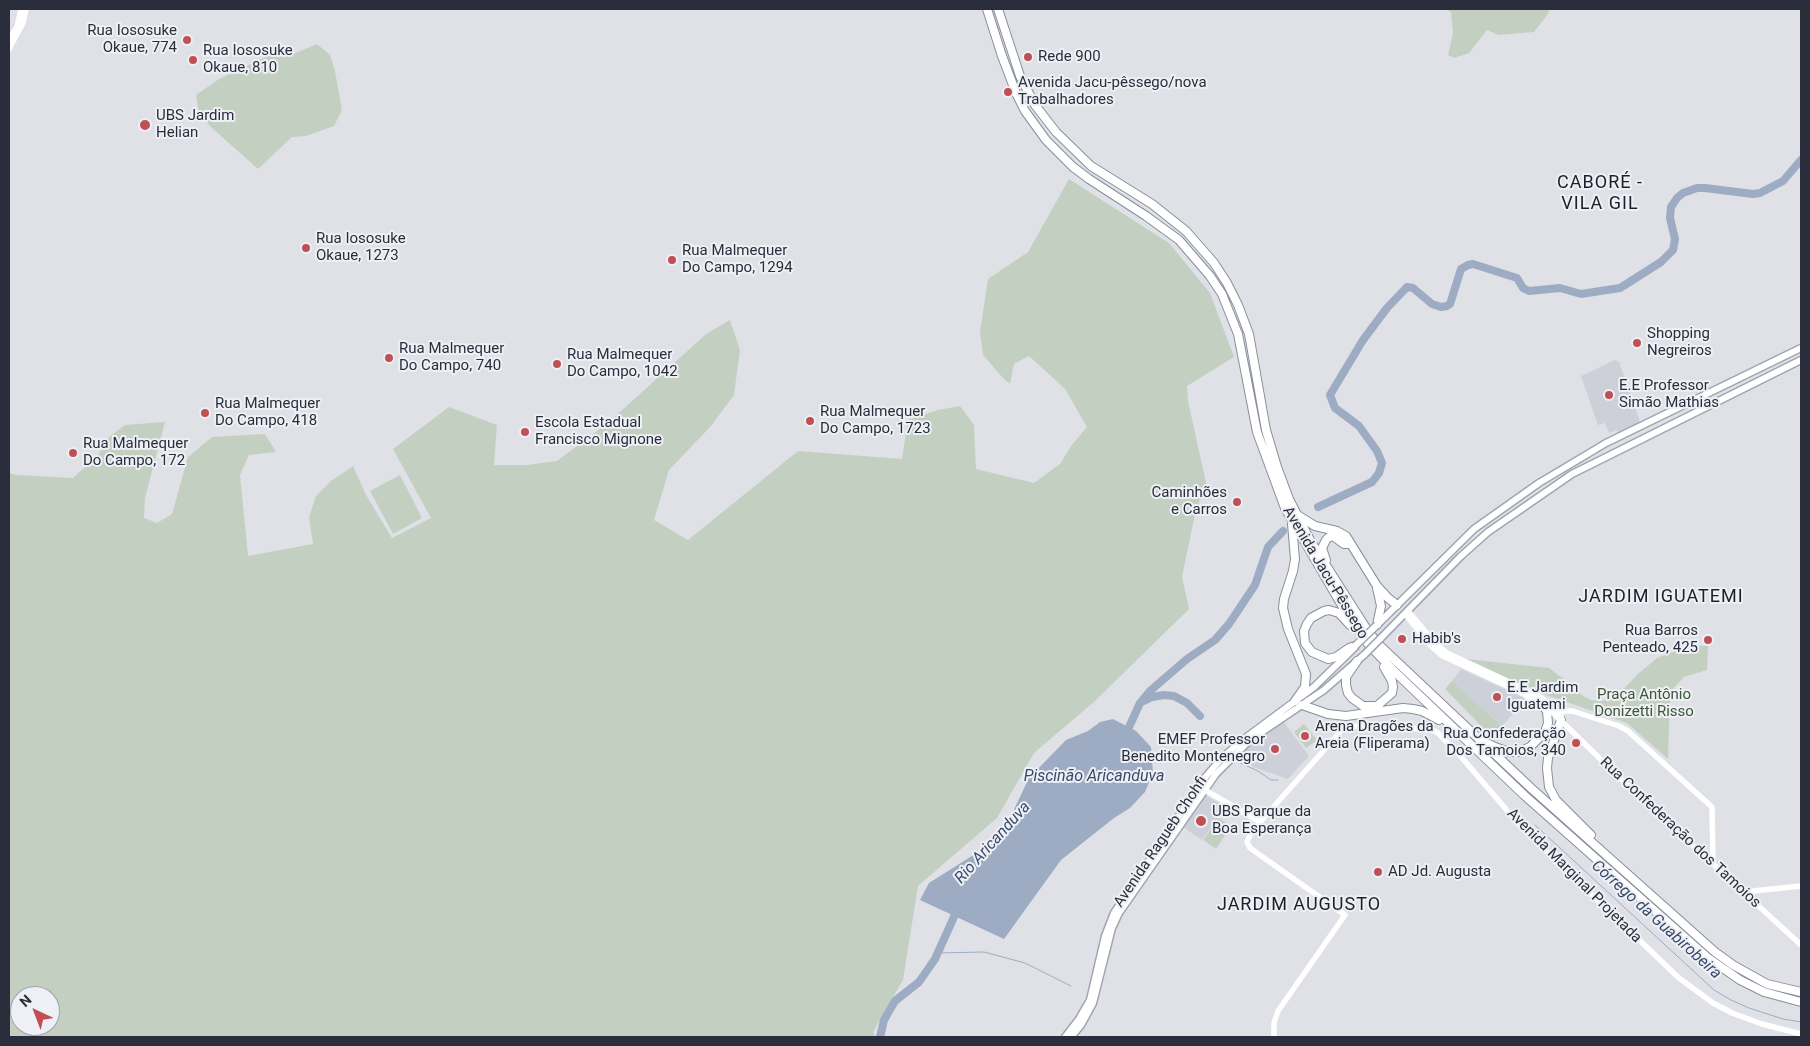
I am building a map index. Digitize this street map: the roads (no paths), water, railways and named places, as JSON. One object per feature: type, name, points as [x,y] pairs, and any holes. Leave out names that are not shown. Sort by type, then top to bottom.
[{"type":"highway","name":"Avenida Jacu-Pêssego","points":[[987,9],[1014,88],[1025,111],[1046,140],[1088,179],[1146,216],[1179,240],[1210,276],[1222,294],[1240,341],[1253,417],[1275,484],[1292,522],[1356,629],[1380,658],[1531,801],[1708,958],[1740,980],[1764,992],[1801,1002]]},
{"type":"highway","name":"Avenida Jacu-Pêssego","points":[[998,9],[1020,76],[1035,105],[1056,132],[1091,166],[1152,204],[1186,231],[1214,263],[1227,283],[1249,334],[1271,452],[1286,491],[1297,515],[1328,569],[1378,644],[1474,735],[1715,952],[1733,965],[1768,984],[1801,992]]},
{"type":"highway","points":[[1297,515],[1315,526],[1342,533],[1348,539],[1349,544],[1377,586],[1397,605]]},
{"type":"highway","points":[[1292,522],[1295,558],[1283,608],[1288,629],[1306,674],[1305,687],[1299,703],[1328,714],[1346,716],[1403,708],[1413,709],[1431,714],[1452,727]]},
{"type":"highway","points":[[1328,569],[1322,548],[1326,540],[1333,536],[1344,544],[1349,544]]},
{"type":"highway","points":[[1377,586],[1382,606],[1377,625]]},
{"type":"highway","points":[[1356,629],[1339,613],[1324,610],[1311,618],[1307,624],[1304,637],[1305,643],[1312,652],[1328,659],[1336,657],[1349,648],[1356,646]]},
{"type":"highway","points":[[1357,661],[1346,677],[1348,693],[1357,703],[1363,706],[1377,706],[1388,698],[1394,687],[1380,658]]},
{"type":"highway","points":[[1542,705],[1547,711],[1548,717],[1545,732]]},
{"type":"highway","points":[[1474,735],[1495,748],[1514,752],[1530,747],[1559,716]]},
{"type":"highway","points":[[1559,716],[1548,758],[1549,787],[1556,800],[1596,841],[1606,855]]},
{"type":"main road","points":[[9,39],[17,27],[21,9]]},
{"type":"main road","points":[[9,49],[23,23],[26,9]]},
{"type":"main road","name":"Avenida Ragueb Chohfi","points":[[1071,1037],[1081,1025],[1094,1003],[1112,928],[1119,913],[1216,774],[1238,750],[1299,703],[1462,539],[1486,519],[1592,451],[1801,348]]},
{"type":"main road","name":"Avenida Ragueb Chohfi","points":[[1065,1037],[1079,1019],[1090,1000],[1105,936],[1114,913],[1215,765],[1254,731],[1324,690],[1365,654],[1460,557],[1488,532],[1572,474],[1801,360]]},
{"type":"main road","points":[[1460,557],[1457,552],[1462,539]]},
{"type":"main road","name":"Rua Confederação dos Tamoios","points":[[1407,613],[1431,646],[1441,655],[1524,694],[1559,716]]},
{"type":"main road","name":"Rua Confederação dos Tamoios","points":[[1407,613],[1447,653],[1537,694],[1624,782],[1801,945]]},
{"type":"main road","points":[[1559,716],[1572,711],[1619,726],[1628,731],[1712,807],[1713,862]]},
{"type":"main road","name":"Avenida Marginal Projetada","points":[[1260,822],[1323,749],[1344,728],[1390,725],[1435,731],[1529,835],[1679,978],[1713,1003],[1747,1020],[1801,1034]]},
{"type":"main road","points":[[1215,765],[1204,784],[1205,790],[1260,822],[1247,842],[1250,848],[1345,914],[1278,1011],[1274,1023],[1274,1037]]},
{"type":"main road","points":[[1743,892],[1801,886]]},
{"type":"main road","name":"Avenida Marginal Projetada","points":[[1782,1029],[1801,1030]]},
{"type":"water","name":"Piscinão Aricanduva","points":[[1113,719],[1136,731],[1151,747],[1153,773],[1145,792],[1130,808],[1114,818],[1061,860],[1004,939],[920,900],[929,883],[983,849],[1008,822],[1029,778],[1066,740],[1088,731],[1100,722]]},
{"type":"waterway","name":"Rio Aricanduva","points":[[1318,507],[1372,482],[1379,473],[1382,463],[1377,451],[1359,426],[1335,408],[1330,395],[1363,340],[1387,308],[1407,287],[1413,288],[1432,304],[1441,307],[1447,306],[1450,304],[1461,269],[1473,264],[1517,278],[1523,288],[1529,291],[1560,288],[1581,294],[1620,288],[1661,262],[1673,250],[1675,239],[1670,218],[1671,207],[1683,193],[1697,188],[1753,194],[1760,193],[1783,181],[1801,160]]},
{"type":"waterway","name":"Rio Aricanduva","points":[[1125,736],[1140,703],[1150,691],[1187,659],[1215,640],[1229,624],[1255,585],[1268,547],[1283,531]]},
{"type":"waterway","points":[[1144,701],[1152,697],[1174,696],[1187,703],[1200,716]]},
{"type":"waterway","points":[[1235,759],[1271,780],[1278,780]]},
{"type":"waterway","name":"Córrego da Guabirobeira","points":[[1535,825],[1714,990],[1749,1008],[1783,1019],[1801,1022]]},
{"type":"waterway","name":"Rio Aricanduva","points":[[880,1037],[884,1020],[895,1001],[919,982],[935,959],[958,908]]},
{"type":"waterway","points":[[938,953],[984,952],[1025,963],[1071,986]]},
{"type":"place","name":"Rua Iososuke Okaue, 774","points":[[187,40]]},
{"type":"place","name":"Rede 900","points":[[1028,57]]},
{"type":"place","name":"Rua Iososuke Okaue, 810","points":[[193,60]]},
{"type":"place","name":"Avenida Jacu-pêssego/nova Trabalhadores","points":[[1008,92]]},
{"type":"place","name":"UBS Jardim Helian","points":[[145,125]]},
{"type":"place","name":"Rua Iososuke Okaue, 1273","points":[[306,248]]},
{"type":"place","name":"Rua Malmequer Do Campo, 1294","points":[[672,260]]},
{"type":"place","name":"Shopping Negreiros","points":[[1637,343]]},
{"type":"place","name":"Rua Malmequer Do Campo, 740","points":[[389,358]]},
{"type":"place","name":"Rua Malmequer Do Campo, 1042","points":[[557,364]]},
{"type":"place","name":"E.E Professor Simão Mathias","points":[[1609,395]]},
{"type":"place","name":"Rua Malmequer Do Campo, 418","points":[[205,413]]},
{"type":"place","name":"Rua Malmequer Do Campo, 1723","points":[[810,421]]},
{"type":"place","name":"Escola Estadual Francisco Mignone","points":[[525,432]]},
{"type":"place","name":"Rua Malmequer Do Campo, 172","points":[[73,453]]},
{"type":"place","name":"Caminhões e Carros","points":[[1237,502]]},
{"type":"place","name":"Habib's","points":[[1402,639]]},
{"type":"place","name":"Rua Barros Penteado, 425","points":[[1708,640]]},
{"type":"place","name":"E.E Jardim Iguatemi","points":[[1497,697]]},
{"type":"place","name":"Arena Dragões da Areia (Fliperama)","points":[[1305,736]]},
{"type":"place","name":"Rua Confederação Dos Tamoios, 340","points":[[1576,743]]},
{"type":"place","name":"EMEF Professor Benedito Montenegro","points":[[1275,749]]},
{"type":"place","name":"UBS Parque da Boa Esperança","points":[[1201,821]]},
{"type":"place","name":"AD Jd. Augusta","points":[[1378,872]]},
{"type":"district","name":"CABORÉ - VILA GIL","points":[[1600,193]]},
{"type":"district","name":"JARDIM IGUATEMI","points":[[1661,597]]},
{"type":"district","name":"JARDIM AUGUSTO","points":[[1299,905]]},
{"type":"park label","name":"Praça Antônio Donizetti Risso","points":[[1644,704]]}]
